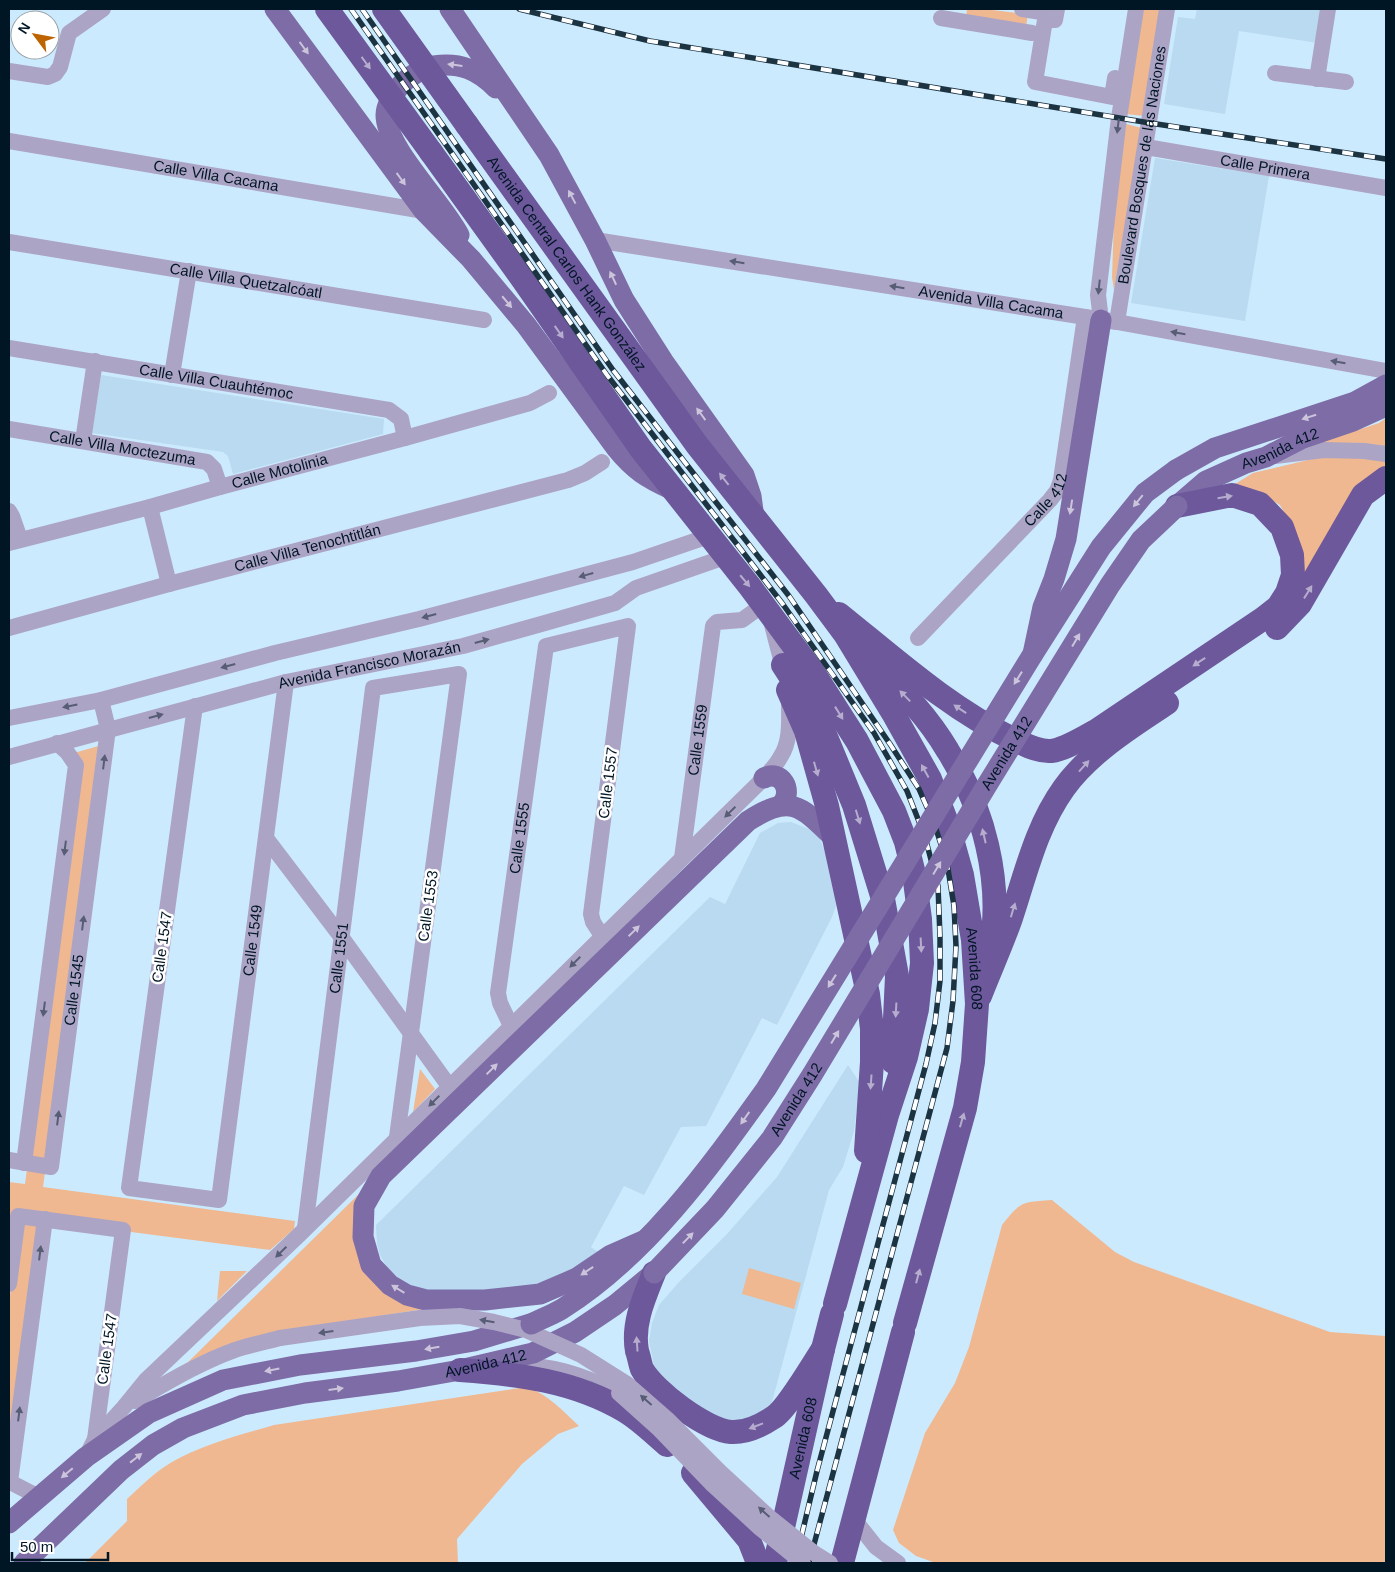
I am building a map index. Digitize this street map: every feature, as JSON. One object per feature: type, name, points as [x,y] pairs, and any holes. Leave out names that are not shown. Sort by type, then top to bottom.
[{"type":"highway","points":[[327,9],[521,277],[641,449],[766,608]]},
{"type":"highway","name":"Avenida Central Carlos Hank González","points":[[384,9],[697,445],[816,595],[849,641]]},
{"type":"highway","points":[[977,1004],[1011,918],[1035,841],[1047,815],[1065,787],[1090,759],[1149,715],[1279,627],[1300,604],[1363,495],[1386,478]]},
{"type":"highway","points":[[816,595],[957,707],[994,730],[1033,749],[1050,751],[1068,745],[1096,731],[1264,618],[1278,607],[1287,593],[1293,575],[1292,555],[1282,527],[1260,504],[1232,496],[1177,506]]},
{"type":"highway","name":"Avenida 608","points":[[766,608],[813,672],[857,741],[894,811],[906,842],[914,874],[920,919],[922,963],[917,1009],[906,1057],[887,1115],[833,1309],[775,1563]]},
{"type":"highway","points":[[849,641],[918,709],[948,750],[969,791],[984,832],[994,893],[993,934],[987,969],[977,1004]]},
{"type":"highway","name":"Avenida 608","points":[[842,1563],[965,1108],[973,1062],[977,1004],[973,940],[962,875],[948,825],[930,779],[894,713],[849,641]]},
{"type":"highway","points":[[782,665],[819,720],[854,805],[883,899],[897,976],[894,1059],[887,1115]]},
{"type":"highway","points":[[788,690],[806,731],[827,806],[832,837],[868,994],[872,1029],[872,1062],[864,1197]]},
{"type":"highway","points":[[654,1273],[641,1306],[636,1331],[637,1349],[642,1368],[656,1388],[709,1426],[731,1432],[754,1428],[776,1416],[823,1349]]},
{"type":"highway","points":[[460,1370],[492,1372],[560,1383],[591,1393],[627,1412],[666,1445],[698,1478],[748,1540],[758,1563]]},
{"type":"main road","points":[[276,9],[424,211],[471,259],[526,325],[628,462],[648,478],[671,489]]},
{"type":"main road","name":"Avenida Central Carlos Hank González","points":[[450,9],[549,155],[595,240],[624,300],[662,361],[744,475],[751,496],[754,518]]},
{"type":"main road","points":[[471,259],[451,220],[398,150],[389,133],[386,114],[389,103],[397,89],[409,77],[425,68],[448,64],[471,69],[486,78],[521,113]]},
{"type":"main road","points":[[1033,654],[1042,607],[1054,579],[1066,539],[1101,320]]},
{"type":"main road","name":"Avenida 412","points":[[9,1523],[90,1448],[149,1412],[223,1380],[300,1365],[416,1351],[474,1341],[530,1324],[560,1310],[588,1291],[646,1240],[689,1192],[723,1150],[766,1089],[1033,654],[1101,547],[1145,492],[1176,470],[1216,448],[1355,402],[1386,386]]},
{"type":"main road","name":"Avenida 412","points":[[24,1563],[121,1470],[153,1445],[183,1428],[243,1405],[305,1393],[398,1381],[460,1370],[533,1352],[575,1332],[615,1305],[654,1273],[715,1209],[772,1138],[1110,585],[1142,540],[1206,481],[1246,463],[1266,457],[1303,438],[1353,421],[1386,406]]},
{"type":"main road","points":[[764,778],[779,777],[786,784],[788,795],[782,804]]},
{"type":"main road","points":[[646,1240],[611,1254],[577,1278],[540,1294],[485,1300],[426,1300],[407,1295],[390,1285],[371,1265],[363,1237],[364,1206],[381,1176],[748,821],[764,810],[782,804],[798,808],[810,815],[832,837]]},
{"type":"street","points":[[9,71],[48,77],[55,74],[60,67],[69,33],[103,9]]},
{"type":"street","points":[[1030,76],[1032,33],[1041,10],[1054,20],[1045,20],[1035,82],[1112,97],[1126,9]]},
{"type":"street","name":"Boulevard Bosques de las Naciones","points":[[1101,320],[1098,294],[1119,118],[1136,9]]},
{"type":"street","name":"Boulevard Bosques de las Naciones","points":[[1101,320],[1146,147],[1167,9]]},
{"type":"street","points":[[1317,79],[1328,9]]},
{"type":"street","points":[[948,16],[1032,33]]},
{"type":"street","points":[[1274,73],[1346,82]]},
{"type":"street","name":"Calle Villa Cacama","points":[[9,141],[424,211]]},
{"type":"street","name":"Calle Primera","points":[[1146,147],[1386,188]]},
{"type":"street","name":"Avenida Villa Cacama","points":[[595,240],[1101,320],[1386,371]]},
{"type":"street","name":"Calle Villa Quetzalcóatl","points":[[9,242],[484,320]]},
{"type":"street","points":[[172,375],[189,271]]},
{"type":"street","name":"Calle 412","points":[[918,638],[1057,491],[1101,320]]},
{"type":"street","name":"Calle Villa Cuauhtémoc","points":[[9,348],[390,410],[401,419],[405,438]]},
{"type":"street","points":[[83,441],[95,361]]},
{"type":"street","name":"Calle Motolinia","points":[[14,541],[150,507],[405,438],[530,403],[549,393]]},
{"type":"street","name":"Calle Villa Moctezuma","points":[[9,429],[207,462],[214,468],[220,487]]},
{"type":"street","points":[[1266,457],[1324,450],[1364,451],[1386,454]]},
{"type":"street","name":"Calle Villa Tenochtitlán","points":[[9,628],[169,584],[568,480],[585,473],[602,462]]},
{"type":"street","points":[[150,507],[169,584]]},
{"type":"street","points":[[9,511],[12,516],[14,541]]},
{"type":"street","name":"Avenida Francisco Morazán","points":[[9,718],[102,700],[275,653],[419,619],[633,562],[709,536]]},
{"type":"street","name":"Avenida Francisco Morazán","points":[[9,757],[286,682],[366,664],[462,646],[615,603],[636,588],[725,557]]},
{"type":"street","points":[[633,562],[633,578],[636,588]]},
{"type":"street","name":"Calle 1559","points":[[682,858],[712,629],[714,624],[742,620],[766,608]]},
{"type":"street","name":"Avenida 412","points":[[90,1448],[146,1380],[305,1228],[764,778],[782,755],[789,725],[788,690],[766,608]]},
{"type":"street","name":"Calle 1555","points":[[512,1026],[500,1003],[498,993],[546,646],[628,626]]},
{"type":"street","name":"Calle 1557","points":[[602,936],[593,922],[591,914],[628,626]]},
{"type":"street","name":"Calle 1551","points":[[305,1228],[373,688],[459,674]]},
{"type":"street","name":"Calle 1553","points":[[398,1137],[459,674]]},
{"type":"street","name":"Calle 1549","points":[[219,1200],[286,682]]},
{"type":"street","name":"Calle 1545","points":[[57,743],[67,752],[76,765],[16,1162],[51,1167],[108,729],[102,700]]},
{"type":"street","name":"Calle 1547","points":[[195,706],[129,1188],[219,1200]]},
{"type":"street","points":[[70,813],[98,814]]},
{"type":"street","points":[[266,838],[342,938],[449,1086]]},
{"type":"street","points":[[9,1284],[18,1216],[45,1219],[15,1392],[10,1482],[39,1497]]},
{"type":"street","name":"Calle 1547","points":[[45,1219],[123,1230],[90,1448]]},
{"type":"street","points":[[124,1408],[161,1385],[200,1365],[236,1350],[280,1338],[420,1318],[460,1316],[494,1322],[526,1330],[581,1354],[627,1384],[667,1419],[769,1517],[814,1553],[830,1563]]},
{"type":"street","points":[[488,1364],[528,1365],[574,1373],[594,1380],[619,1393],[658,1428],[760,1528],[803,1563]]},
{"type":"street","points":[[853,1518],[876,1547],[898,1563]]},
{"type":"shaded area","points":[[967,9],[1028,14],[1026,27],[966,19]]},
{"type":"shaded area","points":[[1142,9],[1161,9],[1145,116],[1125,114]]},
{"type":"shaded area","points":[[1197,9],[1323,9],[1318,43],[1239,31],[1225,114],[1164,104],[1178,17],[1195,19]]},
{"type":"shaded area","points":[[1126,124],[1142,128],[1114,290],[1112,277],[1114,219]]},
{"type":"shaded area","points":[[1155,158],[1269,176],[1245,321],[1131,303]]},
{"type":"shaded area","points":[[101,375],[384,419],[383,434],[233,474],[228,456],[223,452],[92,433]]},
{"type":"shaded area","points":[[1386,418],[1386,447],[1310,446],[1379,423]]},
{"type":"shaded area","points":[[1325,456],[1386,460],[1386,471],[1304,585],[1297,536],[1280,505],[1255,490],[1230,487],[1253,473]]},
{"type":"shaded area","points":[[102,745],[43,1187],[295,1221],[294,1229],[270,1250],[39,1220],[9,1445],[9,1303],[20,1217],[9,1215],[9,1182],[25,1184],[80,765],[74,753]]},
{"type":"shaded area","points":[[791,822],[809,829],[819,837],[833,871],[836,906],[832,917],[777,1025],[762,1018],[706,1126],[681,1127],[644,1195],[624,1186],[591,1247],[598,1252],[578,1272],[543,1285],[495,1291],[428,1294],[410,1287],[397,1277],[387,1267],[380,1255],[377,1244],[376,1225],[710,897],[725,904],[760,833],[778,823]]},
{"type":"shaded area","points":[[848,1065],[860,1083],[854,1131],[843,1167],[829,1190],[768,1417],[750,1424],[715,1421],[668,1388],[654,1366],[649,1341],[652,1323],[659,1305],[727,1234],[777,1177]]},
{"type":"shaded area","points":[[420,1069],[435,1089],[413,1112]]},
{"type":"shaded area","points":[[363,1190],[360,1243],[424,1309],[280,1332],[183,1367]]},
{"type":"shaded area","points":[[1052,1200],[1115,1252],[1134,1262],[1330,1332],[1386,1336],[1386,1563],[936,1563],[916,1556],[899,1543],[893,1530],[925,1433],[955,1383],[969,1347],[1002,1225],[1023,1204]]},
{"type":"shaded area","points":[[749,1268],[801,1283],[794,1309],[742,1294]]},
{"type":"shaded area","points":[[220,1271],[247,1271],[217,1301]]},
{"type":"shaded area","points":[[526,1387],[548,1398],[579,1426],[558,1434],[522,1464],[457,1539],[458,1563],[85,1563],[127,1521],[127,1499],[160,1470],[196,1450],[222,1440],[274,1425]]},
{"type":"railway","points":[[351,9],[607,375],[782,603],[874,733],[907,791],[925,837],[938,886],[940,981],[935,1023],[926,1064],[817,1471],[795,1563]]},
{"type":"railway","points":[[362,9],[613,370],[789,596],[919,789],[935,826],[947,863],[954,906],[956,946],[953,1001],[947,1048],[809,1563]]},
{"type":"railway","points":[[519,9],[650,41],[1150,123],[1386,159]]}]
